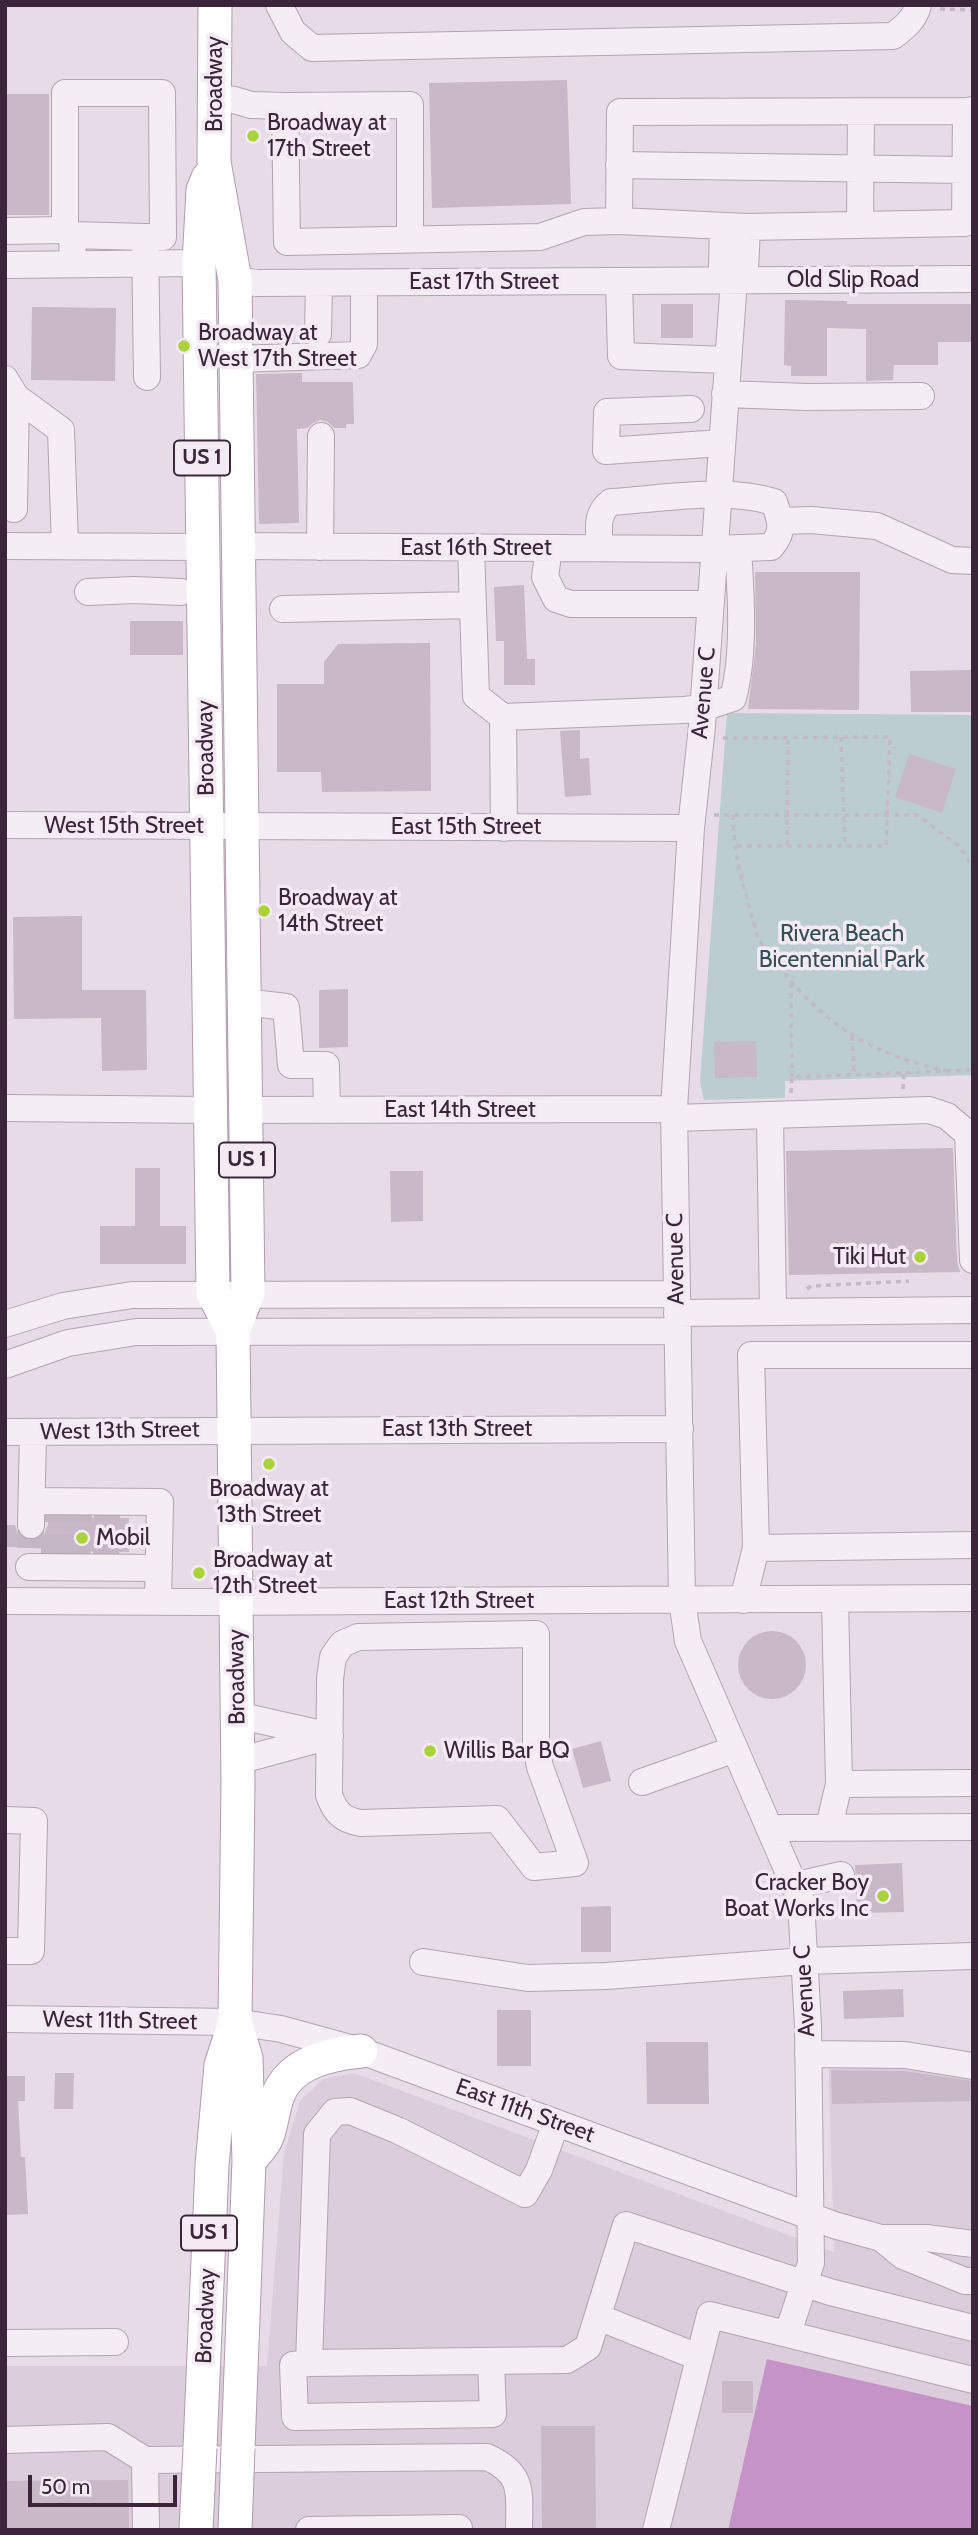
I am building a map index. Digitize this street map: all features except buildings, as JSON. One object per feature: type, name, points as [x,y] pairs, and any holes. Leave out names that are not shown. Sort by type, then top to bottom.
[{"type":"main road","name":"Broadway","points":[[197,2530],[212,2165],[221,2065],[235,2022],[238,1761],[233,1331],[248,1293],[235,281],[214,162],[215,5]]},
{"type":"main road","name":"Broadway","points":[[214,162],[203,190],[199,263],[210,1110],[213,1293],[233,1331]]},
{"type":"main road","name":"Broadway","points":[[235,2022],[246,2058],[250,2161],[235,2530]]},
{"type":"main road","points":[[250,2161],[266,2139],[279,2093],[289,2078],[316,2060],[331,2054],[361,2051]]},
{"type":"street","points":[[279,5],[293,32],[312,48],[893,36],[906,27],[917,6]]},
{"type":"street","points":[[5,231],[69,232],[163,237],[162,93],[65,93],[69,232],[73,264]]},
{"type":"street","points":[[215,98],[251,105],[410,105],[410,238]]},
{"type":"street","points":[[285,106],[287,242],[540,237],[584,222],[619,221],[735,227],[965,223],[969,110],[620,112],[619,221]]},
{"type":"street","points":[[860,226],[861,112]]},
{"type":"street","points":[[620,165],[965,170]]},
{"type":"street","name":"Avenue C","points":[[735,227],[745,270],[734,280],[721,443],[718,495],[726,549],[710,604],[703,708],[700,822],[674,1113],[682,1600],[688,1641],[800,1900],[808,2053],[811,2263],[788,2333]]},
{"type":"street","points":[[145,237],[146,377]]},
{"type":"street","points":[[5,265],[199,263]]},
{"type":"street","name":"Old Slip Road","points":[[734,280],[973,279]]},
{"type":"street","name":"East 17th Street","points":[[235,281],[319,283],[734,280]]},
{"type":"street","points":[[618,281],[621,356],[727,360]]},
{"type":"street","points":[[236,359],[358,355],[364,344],[364,282]]},
{"type":"street","points":[[318,334],[319,283]]},
{"type":"street","points":[[11,388],[15,509]]},
{"type":"street","points":[[11,388],[61,430],[65,546]]},
{"type":"street","points":[[725,394],[807,397],[920,396]]},
{"type":"street","points":[[691,409],[607,412],[606,451],[721,443]]},
{"type":"street","points":[[320,547],[321,436]]},
{"type":"street","points":[[600,548],[598,520],[603,508],[611,502],[718,495],[754,496],[774,502],[781,521],[811,520],[877,526],[952,560],[973,561]]},
{"type":"street","name":"East 16th Street","points":[[238,547],[771,547],[780,537],[781,521]]},
{"type":"street","points":[[5,546],[203,547]]},
{"type":"street","points":[[133,547],[134,590]]},
{"type":"street","points":[[471,548],[476,696],[503,717],[703,708],[733,698],[737,683],[740,583],[726,549]]},
{"type":"street","points":[[549,548],[545,577],[556,599],[571,604],[710,604]]},
{"type":"street","points":[[88,592],[181,592]]},
{"type":"street","points":[[283,609],[473,606]]},
{"type":"street","points":[[503,717],[505,828]]},
{"type":"street","name":"East 15th Street","points":[[242,827],[505,828],[700,822]]},
{"type":"street","name":"West 15th Street","points":[[5,825],[242,827]]},
{"type":"street","points":[[244,1002],[286,1007],[291,1065],[326,1065],[327,1110]]},
{"type":"street","points":[[5,1108],[210,1110]]},
{"type":"street","name":"East 14th Street","points":[[246,1110],[770,1116],[929,1110],[947,1116],[968,1135],[973,1261]]},
{"type":"street","points":[[770,1116],[774,1312]]},
{"type":"street","points":[[5,1324],[29,1315],[98,1299],[132,1295],[213,1293],[677,1313]]},
{"type":"street","points":[[5,1365],[36,1353],[93,1338],[136,1332],[233,1331],[677,1313],[973,1310]]},
{"type":"street","points":[[743,1600],[755,1548],[751,1355],[973,1355]]},
{"type":"street","name":"East 13th Street","points":[[234,1430],[680,1429]]},
{"type":"street","name":"West 13th Street","points":[[5,1432],[234,1430]]},
{"type":"street","points":[[33,1432],[54,1536]]},
{"type":"street","points":[[17,1601],[54,1536],[116,1508],[160,1502],[158,1602]]},
{"type":"street","points":[[54,1536],[115,1565],[159,1568]]},
{"type":"street","points":[[755,1548],[973,1545]]},
{"type":"street","name":"East 12th Street","points":[[17,1601],[973,1598]]},
{"type":"street","points":[[829,1827],[839,1784],[835,1599]]},
{"type":"street","points":[[536,1601],[536,1634],[536,1745],[540,1767],[575,1863],[534,1867],[497,1819],[361,1823],[348,1821],[334,1810],[329,1795],[330,1679],[333,1657],[342,1644],[358,1637],[536,1634]]},
{"type":"street","points":[[237,1715],[330,1735]]},
{"type":"street","points":[[238,1761],[330,1735]]},
{"type":"street","points":[[642,1782],[734,1749]]},
{"type":"street","points":[[839,1784],[973,1783]]},
{"type":"street","points":[[5,1820],[34,1821],[31,1951],[5,1951]]},
{"type":"street","points":[[769,1828],[973,1827]]},
{"type":"street","points":[[793,1884],[841,1875]]},
{"type":"street","points":[[423,1962],[528,1978],[606,1976],[804,1961],[973,1956]]},
{"type":"street","name":"West 11th Street","points":[[5,2019],[235,2022]]},
{"type":"street","name":"East 11th Street","points":[[235,2022],[281,2029],[361,2051],[810,2216],[881,2238]]},
{"type":"street","points":[[808,2053],[905,2055],[973,2066]]},
{"type":"street","points":[[309,2363],[317,2134],[335,2112],[350,2112],[397,2130],[525,2194],[539,2169],[556,2123]]},
{"type":"street","points":[[491,2361],[493,2414],[295,2417],[293,2365],[309,2363],[566,2360],[588,2347],[626,2225],[830,2292],[973,2328]]},
{"type":"street","points":[[881,2238],[926,2238],[973,2244]]},
{"type":"street","points":[[881,2238],[903,2256],[965,2281],[973,2281]]},
{"type":"street","points":[[656,2530],[710,2315],[973,2380]]},
{"type":"street","points":[[598,2317],[698,2357]]},
{"type":"street","points":[[5,2343],[115,2343]]},
{"type":"street","points":[[5,2441],[108,2437],[145,2460],[487,2458],[506,2466],[519,2486],[519,2530]]},
{"type":"street","points":[[145,2460],[146,2530]]},
{"type":"street","points":[[309,2530],[459,2530]]},
{"type":"path","points":[[917,6],[973,10]]},
{"type":"path","points":[[787,845],[788,737]]},
{"type":"path","points":[[841,737],[845,847]]},
{"type":"path","points":[[723,738],[890,737],[886,846],[734,846]]},
{"type":"path","points":[[733,815],[734,846],[759,940],[800,993],[870,1046],[911,1063],[947,1071]]},
{"type":"path","points":[[700,822],[733,815],[917,815],[959,846],[973,871]]},
{"type":"path","points":[[791,981],[791,1096]]},
{"type":"path","points":[[852,1035],[854,1075]]},
{"type":"path","points":[[792,1077],[973,1070]]},
{"type":"path","points":[[903,1092],[904,1074]]},
{"type":"path","points":[[799,1293],[811,1286],[909,1281]]},
{"type":"shaded area","points":[[828,2042],[973,2056],[973,2406],[768,2359],[728,2530],[5,2530],[5,2366],[267,2366],[284,2153],[300,2101],[323,2079],[354,2073],[834,2252]]},
{"type":"shaded area","points":[[767,2359],[973,2406],[973,2530],[728,2530]]},
{"type":"green space","name":"Rivera Beach Bicentennial Park","points":[[727,713],[973,715],[973,1075],[785,1081],[785,1098],[704,1100],[700,1082]]},
{"type":"tunnel","points":[[54,1514],[54,1561]]},
{"type":"tunnel","points":[[77,1561],[79,1514]]},
{"type":"tunnel","points":[[106,1561],[107,1514]]},
{"type":"tunnel","points":[[30,1548],[31,1525]]},
{"type":"place","name":"Broadway at 17th Street","points":[[253,136]]},
{"type":"place","name":"Broadway at West 17th Street","points":[[184,346]]},
{"type":"place","name":"Broadway at 14th Street","points":[[264,911]]},
{"type":"place","name":"Tiki Hut","points":[[920,1257]]},
{"type":"place","name":"Broadway at 13th Street","points":[[269,1464]]},
{"type":"place","name":"Mobil","points":[[82,1538]]},
{"type":"place","name":"Broadway at 12th Street","points":[[199,1573]]},
{"type":"place","name":"Willis Bar BQ","points":[[430,1751]]},
{"type":"place","name":"Cracker Boy Boat Works Inc","points":[[883,1896]]}]
